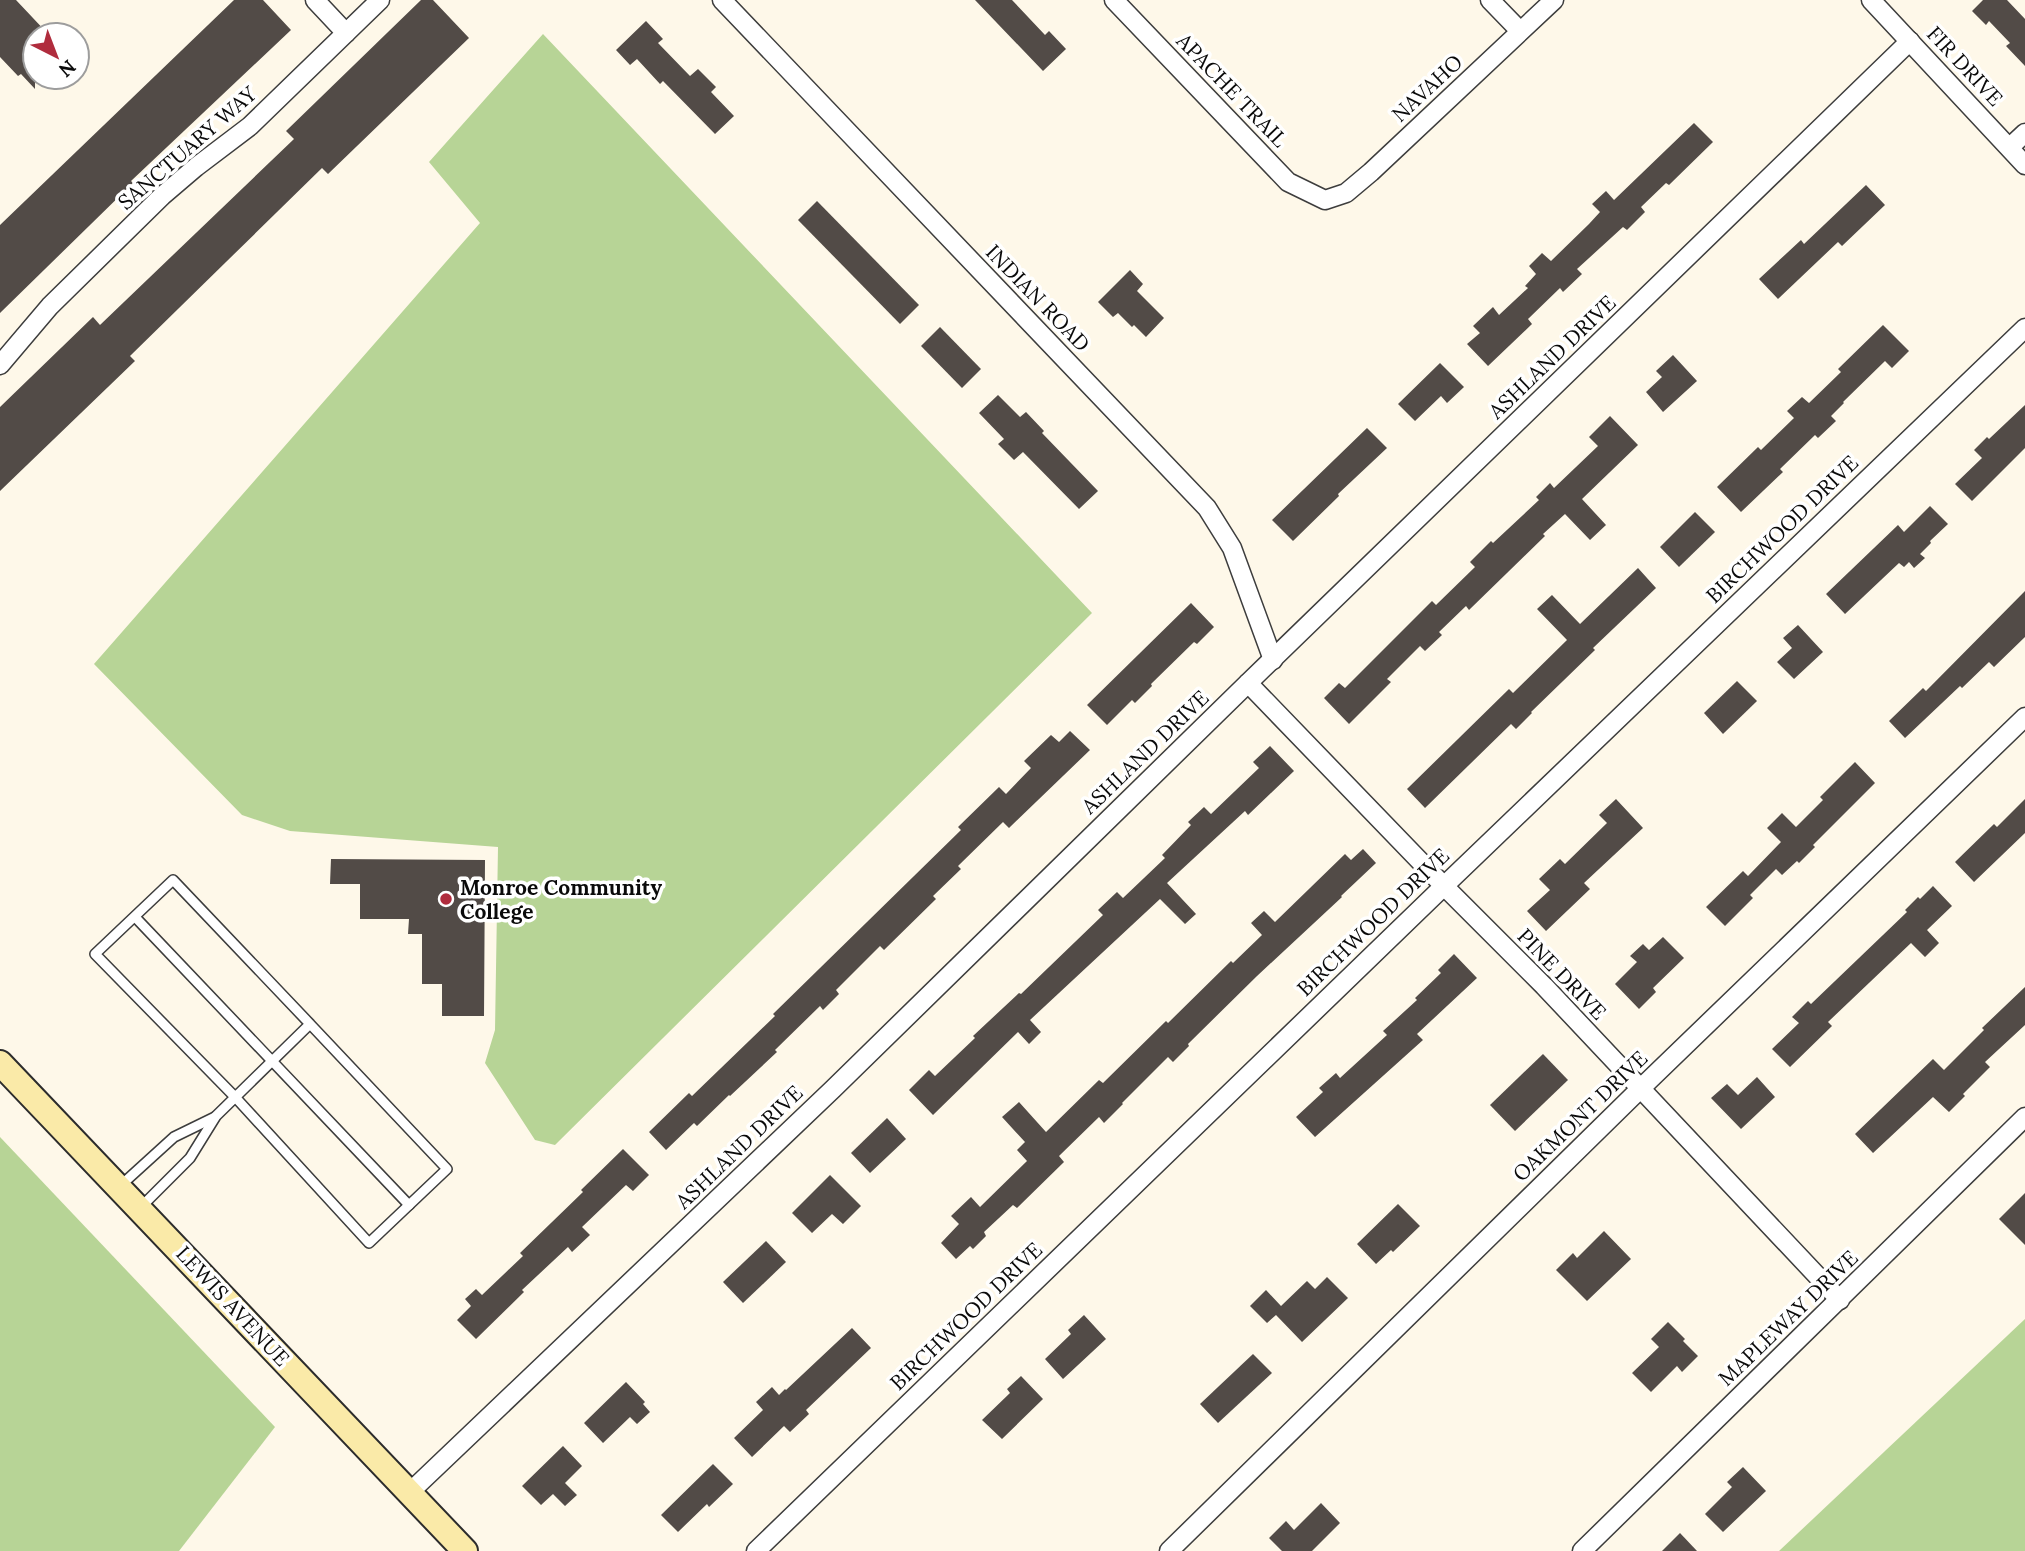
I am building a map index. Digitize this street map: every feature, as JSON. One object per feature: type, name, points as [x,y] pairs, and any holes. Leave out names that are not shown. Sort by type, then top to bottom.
[{"type":"main road","name":"LEWIS AVENUE","points":[[0,1063],[465,1551]]},
{"type":"street","points":[[315,0],[346,33]]},
{"type":"street","name":"SANCTUARY WAY","points":[[0,365],[50,306],[162,196],[250,126],[380,0]]},
{"type":"street","name":"INDIAN ROAD","points":[[722,0],[1207,508],[1232,548],[1273,660]]},
{"type":"street","name":"APACHE TRAIL","points":[[1114,0],[1288,182],[1325,200]]},
{"type":"street","points":[[1490,0],[1520,32]]},
{"type":"street","name":"NAVAHO","points":[[1325,200],[1346,193],[1371,172],[1554,0]]},
{"type":"street","name":"FIR DRIVE","points":[[1871,0],[2025,164]]},
{"type":"street","name":"ASHLAND DRIVE","points":[[409,1493],[833,1089],[1910,41]]},
{"type":"street","points":[[2010,147],[2025,132]]},
{"type":"street","name":"BIRCHWOOD DRIVE","points":[[755,1551],[2025,328]]},
{"type":"street","name":"PINE DRIVE","points":[[1248,683],[1544,986],[1840,1300]]},
{"type":"street","name":"OAKMONT DRIVE","points":[[1169,1551],[1640,1089],[2025,717]]},
{"type":"street","name":"MAPLEWAY DRIVE","points":[[1582,1551],[2025,1117]]},
{"type":"lane","points":[[173,880],[447,1169],[369,1243],[236,1098],[95,954],[135,916],[173,880]]},
{"type":"lane","points":[[135,916],[409,1205]]},
{"type":"lane","points":[[120,1187],[174,1137],[216,1116],[310,1024]]},
{"type":"lane","points":[[140,1208],[190,1158],[216,1116]]},
{"type":"green space","points":[[543,34],[1092,613],[555,1145],[535,1140],[485,1063],[495,1030],[498,847],[290,831],[242,815],[94,664],[480,223],[429,162]]},
{"type":"green space","points":[[0,1137],[275,1427],[179,1551],[0,1551]]},
{"type":"green space","points":[[2025,1319],[2025,1551],[1779,1551]]},
{"type":"building","points":[[0,0],[16,0],[36,21],[21,21],[21,74],[18,76],[0,57]]},
{"type":"building","points":[[234,0],[263,0],[291,30],[131,181],[133,183],[0,313],[0,225]]},
{"type":"building","points":[[421,0],[433,0],[469,38],[328,174],[322,168],[130,356],[135,361],[0,491],[0,407],[93,317],[100,325],[294,139],[286,131]]},
{"type":"building","points":[[975,0],[1012,0],[1045,35],[1049,31],[1066,49],[1043,71]]},
{"type":"building","points":[[1983,0],[2007,0],[2025,19],[2025,66],[2006,46],[2010,43],[1989,21],[1986,25],[1972,11]]},
{"type":"building","points":[[646,21],[663,39],[658,43],[690,76],[698,69],[716,87],[711,92],[734,116],[715,134],[663,81],[660,84],[637,59],[630,65],[616,50]]},
{"type":"building","points":[[1694,123],[1713,142],[1669,185],[1666,183],[1641,207],[1645,212],[1627,230],[1623,227],[1577,269],[1582,274],[1563,292],[1560,288],[1528,319],[1532,324],[1488,366],[1467,344],[1480,333],[1473,326],[1493,307],[1499,315],[1528,288],[1525,286],[1536,274],[1529,266],[1542,253],[1551,261],[1600,212],[1592,204],[1606,191],[1614,200]]},
{"type":"building","points":[[1866,185],[1885,205],[1842,246],[1838,242],[1778,299],[1759,279],[1801,240],[1804,244]]},
{"type":"building","points":[[817,201],[919,305],[900,324],[798,220]]},
{"type":"building","points":[[1130,270],[1143,284],[1137,291],[1164,318],[1146,337],[1118,313],[1113,317],[1098,302]]},
{"type":"building","points":[[1883,325],[1909,351],[1892,368],[1885,361],[1831,416],[1836,421],[1818,438],[1815,435],[1780,469],[1783,472],[1741,512],[1717,487],[1758,447],[1761,450],[1794,418],[1787,411],[1802,397],[1809,403],[1841,372],[1838,369]]},
{"type":"building","points":[[940,327],[981,369],[962,388],[921,346]]},
{"type":"building","points":[[1673,355],[1697,381],[1663,412],[1646,392],[1662,377],[1656,371]]},
{"type":"building","points":[[1440,363],[1464,387],[1447,403],[1441,396],[1415,421],[1398,404]]},
{"type":"building","points":[[998,395],[1020,417],[1026,412],[1044,431],[1042,433],[1098,491],[1079,509],[1023,452],[1014,460],[998,444],[1004,439],[979,413]]},
{"type":"building","points":[[2025,405],[2025,448],[1972,501],[1955,484],[1982,458],[1974,450]]},
{"type":"building","points":[[1610,416],[1638,445],[1582,499],[1606,525],[1590,540],[1565,514],[1469,610],[1466,606],[1439,632],[1442,635],[1425,651],[1420,646],[1387,679],[1391,682],[1349,724],[1324,698],[1339,683],[1345,688],[1432,601],[1436,605],[1475,567],[1470,562],[1539,500],[1536,497],[1550,483],[1554,488],[1598,446],[1589,437]]},
{"type":"building","points":[[1367,428],[1387,448],[1293,541],[1272,520]]},
{"type":"building","points":[[1930,506],[1948,524],[1920,554],[1925,558],[1914,568],[1909,562],[1904,567],[1899,563],[1845,614],[1826,594],[1898,525],[1904,532]]},
{"type":"building","points":[[1695,512],[1715,532],[1679,567],[1660,547]]},
{"type":"building","points":[[1638,568],[1656,588],[1593,648],[1595,650],[1516,729],[1511,724],[1425,808],[1407,789],[1509,689],[1513,693],[1567,640],[1537,609],[1552,595],[1580,624]]},
{"type":"building","points":[[2025,591],[2025,637],[1994,667],[1989,662],[1962,688],[1960,686],[1905,738],[1889,721],[1923,688],[1926,691]]},
{"type":"building","points":[[1191,603],[1214,627],[1197,644],[1194,642],[1135,703],[1132,700],[1107,725],[1087,705]]},
{"type":"building","points":[[1798,625],[1823,652],[1794,679],[1777,662],[1792,648],[1783,638]]},
{"type":"building","points":[[1737,681],[1757,701],[1723,734],[1704,713]]},
{"type":"building","points":[[1070,731],[1090,750],[1009,828],[1003,822],[958,866],[961,869],[933,896],[936,899],[884,950],[880,946],[836,990],[839,994],[823,1010],[820,1006],[775,1050],[777,1052],[730,1096],[697,1126],[694,1123],[666,1150],[649,1132],[689,1093],[692,1096],[775,1016],[773,1014],[961,830],[958,827],[999,787],[1006,794],[1031,768],[1024,761],[1051,735],[1059,742]]},
{"type":"building","points":[[1270,746],[1294,771],[1248,815],[1245,811],[1167,883],[1196,914],[1185,924],[1160,899],[1030,1020],[1041,1032],[1029,1044],[1018,1032],[933,1115],[909,1090],[929,1070],[935,1076],[975,1038],[973,1036],[1103,915],[1098,910],[1117,892],[1123,898],[1165,858],[1162,855],[1191,825],[1188,822],[1204,807],[1211,814],[1259,768],[1253,762]]},
{"type":"building","points":[[1855,762],[1875,783],[1813,845],[1815,847],[1799,863],[1797,861],[1782,875],[1776,869],[1750,895],[1753,898],[1725,926],[1706,907],[1743,871],[1748,876],[1781,842],[1767,828],[1782,813],[1796,827],[1823,800],[1820,797]]},
{"type":"building","points":[[1616,799],[1643,828],[1584,883],[1590,889],[1546,931],[1527,911],[1550,890],[1539,879],[1560,859],[1565,864],[1607,823],[1599,815]]},
{"type":"building","points":[[2025,799],[2025,833],[1974,882],[1955,862],[1994,824],[1997,827]]},
{"type":"building","points":[[1363,849],[1376,863],[1257,976],[1173,1062],[1168,1057],[1104,1123],[1099,1117],[1059,1156],[1064,1162],[1017,1208],[1013,1205],[984,1232],[986,1236],[973,1249],[970,1246],[956,1259],[941,1243],[959,1224],[951,1216],[971,1197],[980,1207],[1027,1161],[1017,1150],[1025,1142],[1002,1117],[1019,1102],[1046,1132],[1099,1080],[1103,1083],[1166,1021],[1168,1023],[1231,961],[1233,963],[1262,935],[1251,923],[1264,911],[1275,922],[1345,854],[1351,860]]},
{"type":"building","points":[[331,859],[485,860],[484,1016],[442,1016],[442,984],[422,984],[422,934],[408,934],[409,919],[360,919],[360,884],[330,884]]},
{"type":"building","points":[[1933,886],[1952,906],[1927,930],[1939,943],[1925,957],[1911,943],[1828,1022],[1832,1026],[1790,1067],[1772,1049],[1799,1023],[1792,1017],[1808,1001],[1811,1004],[1907,912],[1905,910],[1918,897],[1920,899]]},
{"type":"building","points":[[1663,937],[1684,958],[1653,988],[1656,992],[1639,1009],[1615,984],[1637,962],[1630,956],[1643,944],[1649,950]]},
{"type":"building","points":[[1454,954],[1477,978],[1417,1034],[1423,1040],[1315,1137],[1296,1117],[1323,1092],[1319,1088],[1336,1073],[1340,1078],[1387,1035],[1383,1031],[1417,1000],[1415,998],[1441,973],[1438,970]]},
{"type":"building","points":[[2025,987],[2025,1025],[1985,1062],[1990,1067],[1963,1094],[1965,1096],[1949,1112],[1933,1097],[1873,1153],[1855,1134],[1933,1059],[1944,1070],[1984,1030],[1982,1028]]},
{"type":"building","points":[[1543,1054],[1568,1080],[1515,1131],[1490,1105]]},
{"type":"building","points":[[1757,1077],[1775,1097],[1741,1129],[1711,1098],[1727,1084],[1738,1095]]},
{"type":"building","points":[[887,1118],[906,1139],[870,1173],[851,1153]]},
{"type":"building","points":[[623,1149],[649,1175],[633,1191],[626,1185],[582,1227],[590,1235],[572,1252],[568,1247],[522,1290],[524,1292],[476,1339],[457,1320],[471,1306],[465,1299],[476,1289],[482,1295],[523,1256],[520,1253]]},
{"type":"building","points":[[830,1175],[861,1206],[843,1224],[832,1214],[812,1233],[792,1213]]},
{"type":"building","points":[[2025,1193],[2025,1245],[1999,1219]]},
{"type":"building","points":[[1398,1204],[1420,1226],[1376,1264],[1357,1244]]},
{"type":"building","points":[[1604,1231],[1631,1259],[1587,1301],[1556,1270],[1573,1253],[1577,1258]]},
{"type":"building","points":[[766,1241],[786,1262],[743,1303],[723,1282]]},
{"type":"building","points":[[1327,1277],[1348,1298],[1302,1342],[1276,1315],[1267,1323],[1250,1306],[1266,1290],[1281,1306],[1307,1281],[1315,1289]]},
{"type":"building","points":[[1084,1315],[1106,1339],[1063,1379],[1045,1359],[1071,1334],[1068,1330]]},
{"type":"building","points":[[1668,1322],[1698,1356],[1682,1372],[1677,1366],[1651,1392],[1632,1373],[1659,1347],[1651,1339]]},
{"type":"building","points":[[852,1328],[871,1348],[806,1410],[809,1414],[790,1432],[784,1426],[752,1457],[734,1438],[763,1410],[756,1402],[772,1387],[779,1395],[786,1390]]},
{"type":"building","points":[[1253,1354],[1272,1373],[1218,1423],[1200,1404]]},
{"type":"building","points":[[1021,1376],[1043,1399],[1002,1439],[982,1420],[1010,1393],[1007,1389]]},
{"type":"building","points":[[626,1382],[645,1402],[643,1404],[650,1412],[637,1424],[630,1417],[603,1443],[584,1423]]},
{"type":"building","points":[[563,1446],[582,1466],[565,1483],[577,1495],[565,1506],[553,1494],[541,1505],[522,1486]]},
{"type":"building","points":[[713,1464],[733,1484],[678,1532],[661,1515]]},
{"type":"building","points":[[1743,1467],[1766,1491],[1723,1532],[1705,1514],[1732,1487],[1727,1482]]},
{"type":"building","points":[[1321,1503],[1340,1523],[1312,1551],[1282,1551],[1269,1538],[1286,1521],[1294,1530]]},
{"type":"building","points":[[1680,1533],[1697,1551],[1662,1551]]},
{"type":"place","name":"Monroe Community College","points":[[446,899]]}]
